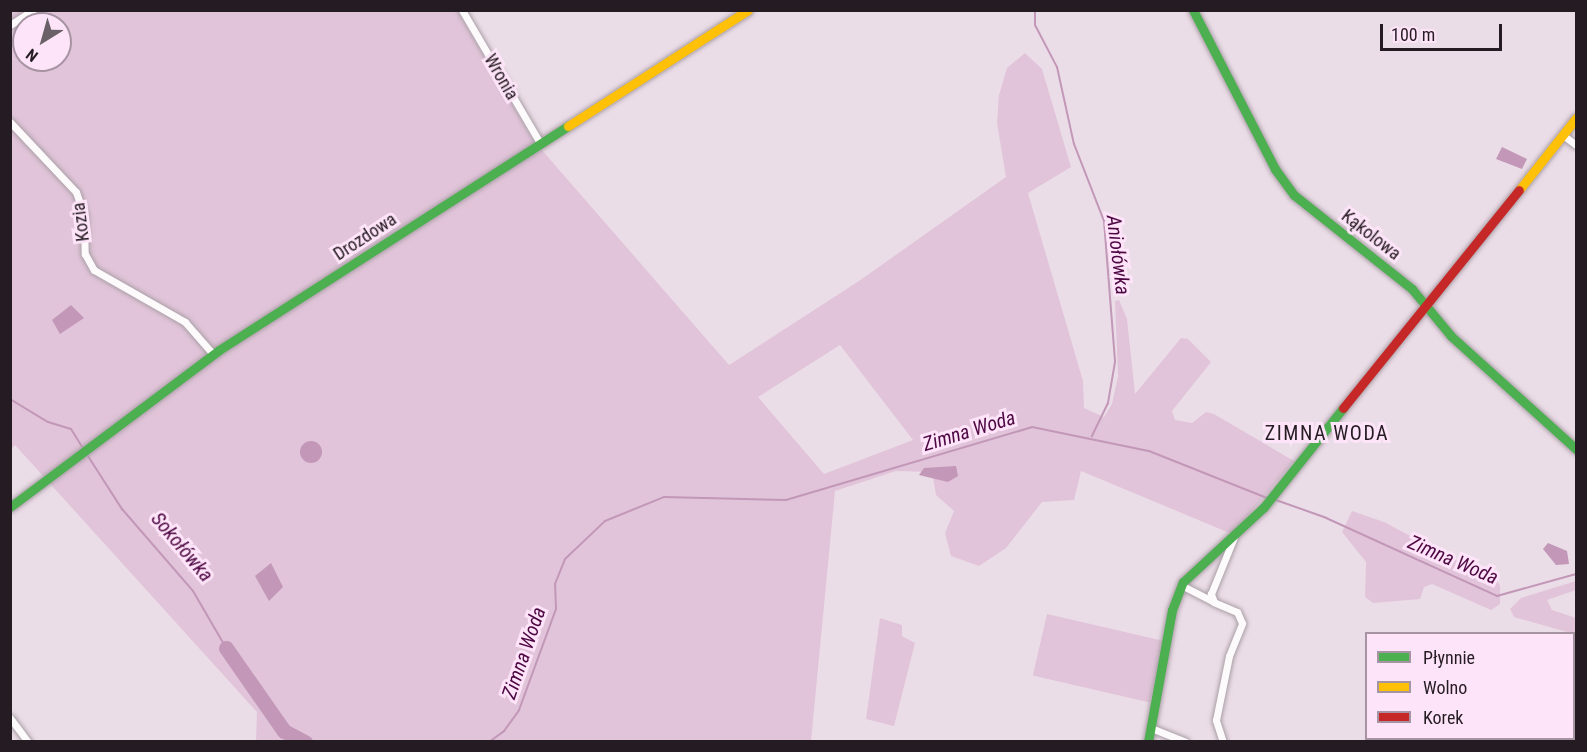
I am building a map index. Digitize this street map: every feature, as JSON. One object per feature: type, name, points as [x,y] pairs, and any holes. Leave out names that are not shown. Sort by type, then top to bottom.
[{"type":"street","points":[[10,25],[33,10]]},
{"type":"street","name":"Wronia","points":[[462,10],[540,143]]},
{"type":"street","name":"Drozdowa","points":[[10,507],[213,354],[748,10]]},
{"type":"street","name":"Kąkolowa","points":[[1193,10],[1283,182],[1301,202],[1427,305],[1476,361],[1576,449]]},
{"type":"street","points":[[1148,741],[1172,610],[1181,585],[1236,536],[1264,507],[1576,118]]},
{"type":"street","name":"Kozia","points":[[10,122],[76,192],[84,215],[85,255],[94,270],[185,322],[213,354]]},
{"type":"street","points":[[1563,135],[1576,145]]},
{"type":"street","points":[[1214,602],[1211,594],[1236,536]]},
{"type":"street","points":[[1181,585],[1237,612],[1242,623],[1229,656],[1216,720],[1223,741]]},
{"type":"street","points":[[10,718],[28,741]]},
{"type":"street","points":[[1151,728],[1185,741]]},
{"type":"shaded area","points":[[457,10],[534,141],[729,365],[859,281],[1006,177],[997,123],[999,95],[1007,68],[1025,53],[1042,69],[1071,167],[1028,193],[1083,381],[1084,408],[1104,417],[1112,404],[1118,376],[1115,301],[1119,300],[1127,319],[1135,394],[1181,338],[1188,339],[1211,362],[1172,411],[1175,420],[1192,423],[1206,412],[1214,414],[1294,461],[1232,534],[1081,471],[1074,500],[1042,502],[1006,548],[979,566],[951,556],[945,533],[954,511],[936,495],[932,472],[896,471],[835,491],[811,741],[256,742],[257,712],[15,445],[11,449],[11,11]],"holes":[[[840,345],[913,440],[824,474],[758,397]]]},
{"type":"shaded area","points":[[1502,147],[1527,159],[1522,169],[1496,159]]},
{"type":"shaded area","points":[[71,305],[84,318],[60,334],[52,320]]},
{"type":"shaded area","points":[[311,441],[319,444],[322,452],[319,460],[311,463],[303,460],[300,452],[303,444]]},
{"type":"shaded area","points":[[956,466],[958,476],[948,482],[919,475],[924,468]]},
{"type":"shaded area","points":[[1352,511],[1384,522],[1465,565],[1492,570],[1500,586],[1500,604],[1491,610],[1432,584],[1424,587],[1420,599],[1373,603],[1365,597],[1366,562],[1342,532]]},
{"type":"shaded area","points":[[1548,543],[1567,551],[1569,564],[1556,565],[1543,549]]},
{"type":"shaded area","points":[[271,563],[283,587],[269,601],[255,576]]},
{"type":"shaded area","points":[[1576,581],[1576,590],[1547,600],[1552,610],[1576,618],[1576,639],[1575,632],[1567,632],[1514,617],[1510,609],[1521,598]]},
{"type":"shaded area","points":[[1047,614],[1164,641],[1150,702],[1033,675]]},
{"type":"shaded area","points":[[880,618],[902,625],[902,636],[915,643],[894,726],[866,719]]},
{"type":"waterway","name":"Aniołówka","points":[[1035,10],[1035,25],[1057,67],[1074,144],[1104,221],[1115,362],[1108,403],[1092,436]]},
{"type":"waterway","name":"Sokołówka","points":[[10,399],[48,422],[71,429],[83,448]]},
{"type":"waterway","name":"Zimna Woda","points":[[489,742],[504,731],[519,710],[556,609],[555,584],[565,559],[605,521],[664,497],[786,500],[1032,427],[1149,451],[1267,498]]},
{"type":"waterway","name":"Sokołówka","points":[[86,453],[122,509],[193,591],[226,648]]},
{"type":"waterway","name":"Zimna Woda","points":[[1273,499],[1324,517],[1497,596],[1576,574]]},
{"type":"waterway","name":"Sokołówka","points":[[226,648],[284,731],[305,742]]},
{"type":"traffic: fast","points":[[1193,10],[1275,169],[1294,195],[1412,289],[1451,336],[1576,449]]},
{"type":"traffic: fast","points":[[10,507],[219,350],[568,126]]},
{"type":"traffic: fast","points":[[1148,742],[1172,610],[1183,582],[1264,507],[1343,408]]},
{"type":"traffic: slow","points":[[568,126],[748,10]]},
{"type":"traffic: slow","points":[[1519,190],[1576,118]]},
{"type":"traffic: jam","points":[[1343,408],[1519,190]]},
{"type":"district","name":"ZIMNA WODA","points":[[1327,433]]}]
